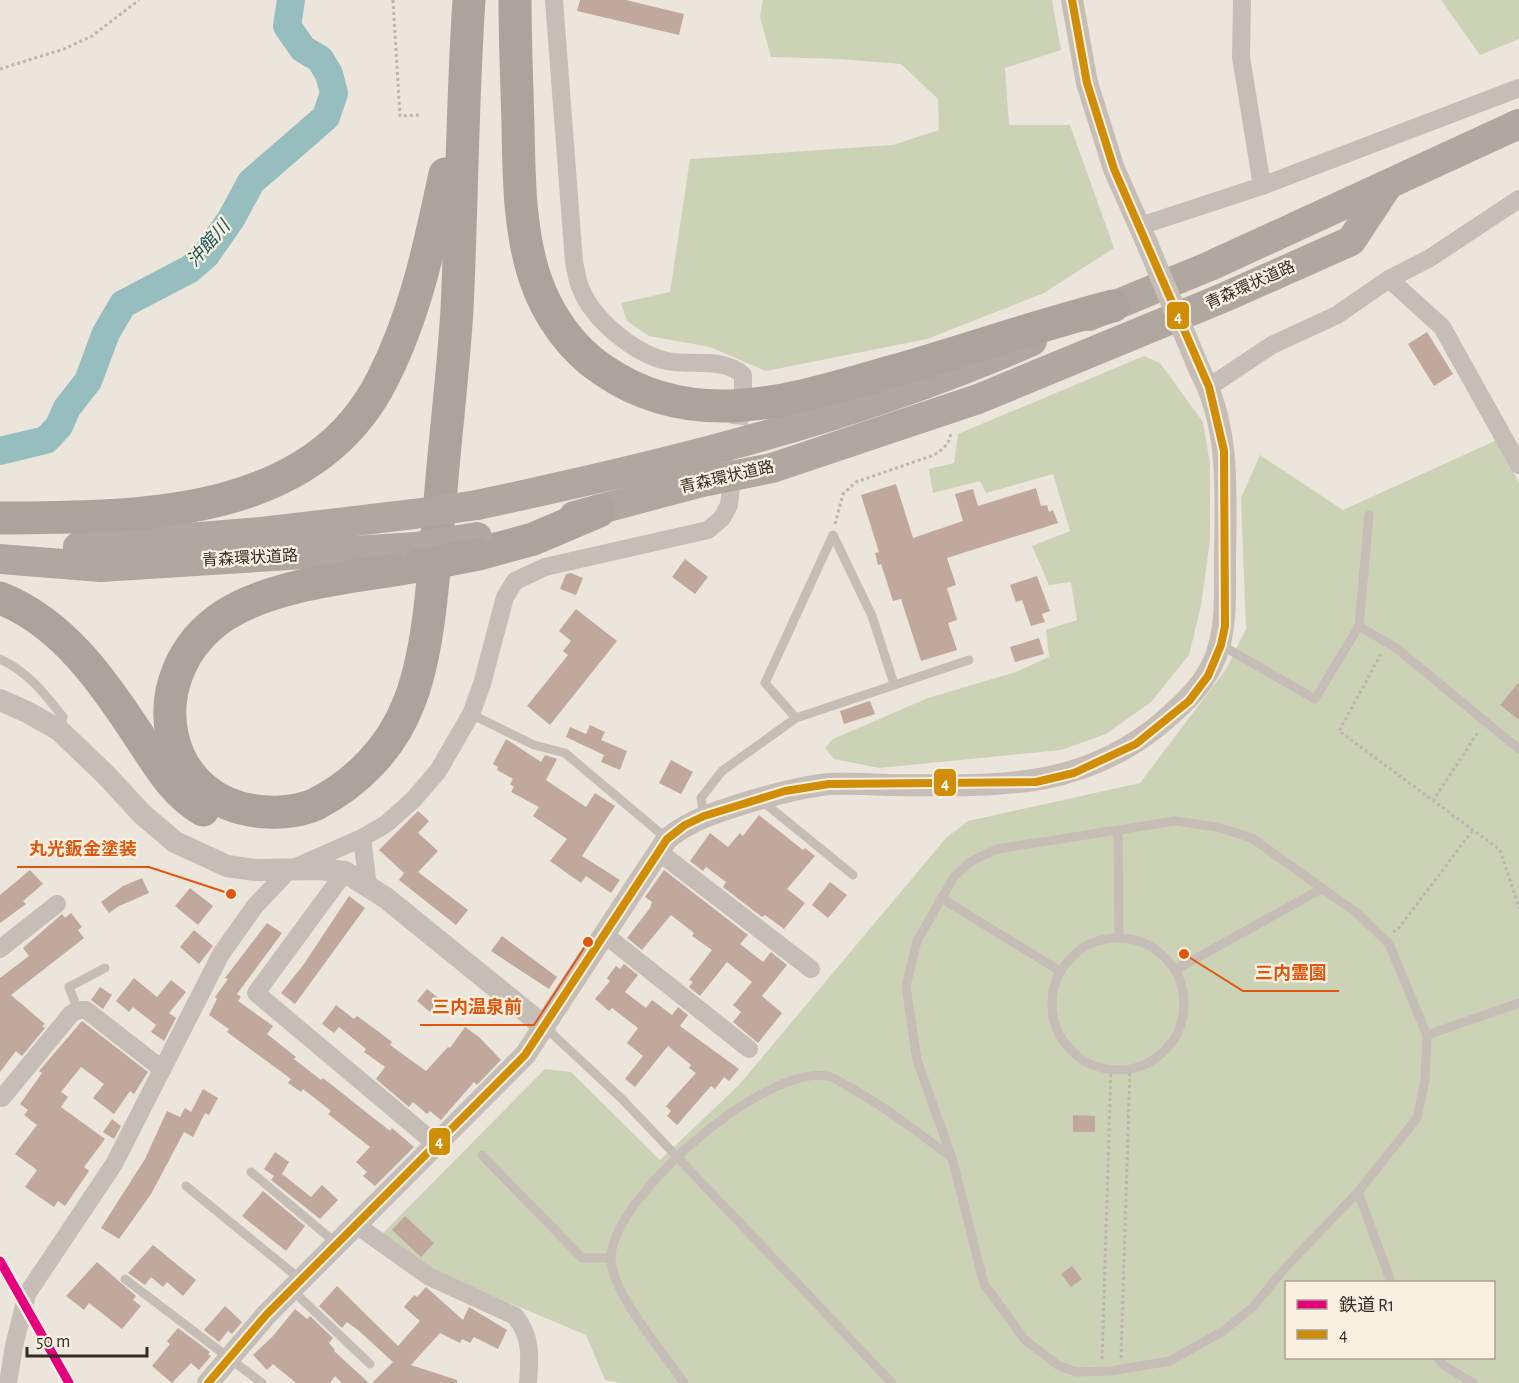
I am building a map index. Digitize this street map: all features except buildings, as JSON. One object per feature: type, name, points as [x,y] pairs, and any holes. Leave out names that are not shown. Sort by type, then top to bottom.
[{"type":"highway","points":[[0,598],[40,621],[72,648],[96,674],[168,780],[190,802],[214,818],[237,826],[265,830],[297,828],[328,816],[356,798],[379,778],[412,728],[428,692],[441,648],[476,316],[474,96],[469,0]]},
{"type":"highway","points":[[490,0],[474,96],[456,322],[433,579],[423,650],[409,705],[373,762],[345,788],[311,806],[280,812],[247,811],[216,798],[193,777],[177,749],[168,720],[170,691],[181,660],[202,633],[227,614],[264,597],[417,556],[477,546],[533,539],[599,511]]},
{"type":"highway","points":[[515,0],[519,163],[524,232],[535,279],[566,337],[591,362],[619,382],[651,397],[685,404],[729,407],[797,399],[1113,306]]},
{"type":"highway","points":[[0,518],[143,513],[195,507],[233,498],[268,485],[304,465],[338,439],[382,380],[410,316],[421,285],[474,96]]},
{"type":"highway","name":"青森環状道路","points":[[0,551],[93,547],[261,532],[477,506],[595,480],[831,416],[992,359],[1210,266],[1519,124]]},
{"type":"highway","name":"青森環状道路","points":[[599,511],[702,482],[772,468],[989,394],[1225,297],[1351,241],[1388,185]]},
{"type":"highway","name":"青森環状道路","points":[[0,559],[101,567],[417,556]]},
{"type":"street","points":[[554,0],[574,262],[581,290],[613,333],[647,354],[668,361],[734,367],[743,375],[743,390]]},
{"type":"street","points":[[208,1383],[296,1285],[525,1055],[663,845],[685,825],[704,816],[785,791],[830,784],[1036,782],[1074,773],[1116,756],[1136,744],[1189,701],[1208,676],[1221,645],[1226,600],[1224,452],[1205,379],[1114,169],[1087,83],[1072,0]]},
{"type":"street","points":[[1242,0],[1241,57],[1262,186]]},
{"type":"street","points":[[1143,234],[1519,88]]},
{"type":"street","points":[[1205,379],[1337,315],[1389,279],[1430,258],[1519,199]]},
{"type":"street","points":[[1389,279],[1442,327],[1519,465]]},
{"type":"street","points":[[8,1383],[14,1346],[27,1294],[114,1164],[221,954],[255,906],[289,870],[362,838],[386,824],[413,800],[438,771],[471,714],[482,684],[505,597],[515,581],[545,567],[708,530],[722,518],[729,505]]},
{"type":"street","points":[[0,700],[59,730],[106,775],[142,814],[175,842],[227,866],[345,872],[368,886],[447,945],[545,1027]]},
{"type":"street","points":[[362,838],[368,886]]},
{"type":"street","points":[[663,845],[811,969]]},
{"type":"street","points":[[345,872],[256,993],[437,1145]]},
{"type":"street","points":[[0,949],[57,904]]},
{"type":"street","points":[[604,934],[749,1048]]},
{"type":"street","points":[[3,1098],[71,1014],[78,1010],[86,1010],[162,1070]]},
{"type":"street","points":[[355,1224],[428,1276],[515,1316],[525,1328],[530,1346],[528,1383]]},
{"type":"lane","points":[[1221,645],[1315,699],[1359,626],[1369,515]]},
{"type":"lane","points":[[833,535],[872,616],[894,684]]},
{"type":"lane","points":[[796,718],[765,683],[833,535]]},
{"type":"lane","points":[[1359,626],[1387,642],[1519,749]]},
{"type":"lane","points":[[0,659],[19,667],[44,693],[63,717],[59,730]]},
{"type":"lane","points":[[704,816],[701,798],[722,771],[796,718],[969,660]]},
{"type":"lane","points":[[471,714],[534,745],[564,753],[663,845]]},
{"type":"lane","points":[[759,799],[853,875]]},
{"type":"lane","points":[[1176,821],[1217,827],[1252,838],[1357,913],[1384,938],[1389,944],[1427,1035],[1425,1080],[1417,1118],[1358,1192],[1286,1267],[1252,1308],[1223,1331],[1170,1360],[1111,1370],[1077,1372],[1059,1366],[1025,1340],[1003,1313],[984,1284],[952,1158],[917,1060],[906,986],[917,941],[954,877],[970,861],[998,849],[1176,821]]},
{"type":"lane","points":[[1118,831],[1119,938]]},
{"type":"lane","points":[[1175,970],[1323,888]]},
{"type":"lane","points":[[941,898],[1060,971]]},
{"type":"lane","points":[[1119,938],[1141,942],[1160,953],[1175,970],[1183,991],[1183,1014],[1176,1035],[1162,1053],[1143,1066],[1111,1070],[1101,1069],[1082,1061],[1067,1048],[1056,1030],[1051,1011],[1053,990],[1060,971],[1071,957],[1101,940],[1119,938]]},
{"type":"lane","points":[[78,1010],[69,987],[105,968]]},
{"type":"lane","points":[[1427,1035],[1519,1003]]},
{"type":"lane","points":[[545,1027],[622,1099],[892,1383]]},
{"type":"lane","points":[[684,1383],[636,1317],[617,1280],[611,1258],[621,1227],[638,1198],[677,1158],[717,1123],[763,1092],[811,1077],[830,1077],[877,1102],[952,1158]]},
{"type":"lane","points":[[482,1155],[582,1258],[611,1258]]},
{"type":"lane","points":[[251,1172],[336,1244]]},
{"type":"lane","points":[[186,1186],[296,1285],[370,1364]]},
{"type":"lane","points":[[1358,1192],[1391,1281]]},
{"type":"lane","points":[[125,1279],[262,1383]]},
{"type":"lane","points":[[1439,1359],[1473,1383]]},
{"type":"lane","points":[[1111,1370],[1111,1383]]},
{"type":"path","points":[[0,69],[64,49],[92,36],[139,0]]},
{"type":"path","points":[[393,0],[400,116],[419,114]]},
{"type":"path","points":[[833,535],[843,494],[856,482],[943,449],[950,440],[952,422]]},
{"type":"path","points":[[1387,642],[1339,731],[1500,850],[1519,908]]},
{"type":"path","points":[[1433,801],[1485,721]]},
{"type":"path","points":[[1384,938],[1398,929],[1473,830]]},
{"type":"path","points":[[1111,1370],[1131,1068]]},
{"type":"path","points":[[1111,1070],[1111,1370]]},
{"type":"green space","points":[[763,0],[1052,0],[1061,50],[1005,68],[1009,125],[1070,125],[1114,248],[1044,293],[927,339],[766,371],[710,347],[649,336],[627,321],[621,303],[670,292],[690,159],[893,145],[939,130],[938,99],[901,64],[771,57],[760,17]]},
{"type":"green space","points":[[1441,0],[1519,0],[1519,39],[1480,55]]},
{"type":"green space","points":[[1144,356],[1160,363],[1203,422],[1210,464],[1210,540],[1201,606],[1189,655],[1151,702],[1106,734],[1061,750],[879,768],[834,759],[825,748],[833,739],[928,698],[1016,672],[1049,657],[1046,630],[1077,620],[1071,582],[1049,585],[1032,546],[1070,531],[1053,474],[986,493],[980,481],[933,493],[929,469],[954,463],[958,434]]},
{"type":"green space","points":[[1497,440],[1519,483],[1519,1383],[622,1383],[605,1380],[586,1335],[426,1268],[381,1235],[545,1069],[571,1072],[660,1160],[739,1085],[946,838],[968,821],[1140,783],[1226,669],[1246,629],[1241,498],[1260,455],[1343,510]]},
{"type":"waterway","name":"沖館川","points":[[0,451],[46,440],[59,426],[67,408],[88,381],[106,333],[123,304],[190,269],[206,255],[231,219],[251,182],[326,117],[334,93],[329,74],[320,59],[303,49],[287,26],[291,0]]},
{"type":"tunnel","points":[[729,505],[742,398]]},
{"type":"rail line","name":"R1","points":[[0,1261],[69,1383]]},
{"type":"transit line","name":"4","points":[[208,1383],[267,1314],[525,1055],[667,839],[685,825],[704,816],[785,791],[829,784],[1036,782],[1074,773],[1136,744],[1189,701],[1208,676],[1221,645],[1225,626],[1224,451],[1209,387],[1114,169],[1087,83],[1072,0]]},
{"type":"place","name":"丸光鈑金塗装","points":[[231,894]]},
{"type":"place","name":"三内温泉前","points":[[588,942]]},
{"type":"place","name":"三内霊園","points":[[1184,954]]}]
